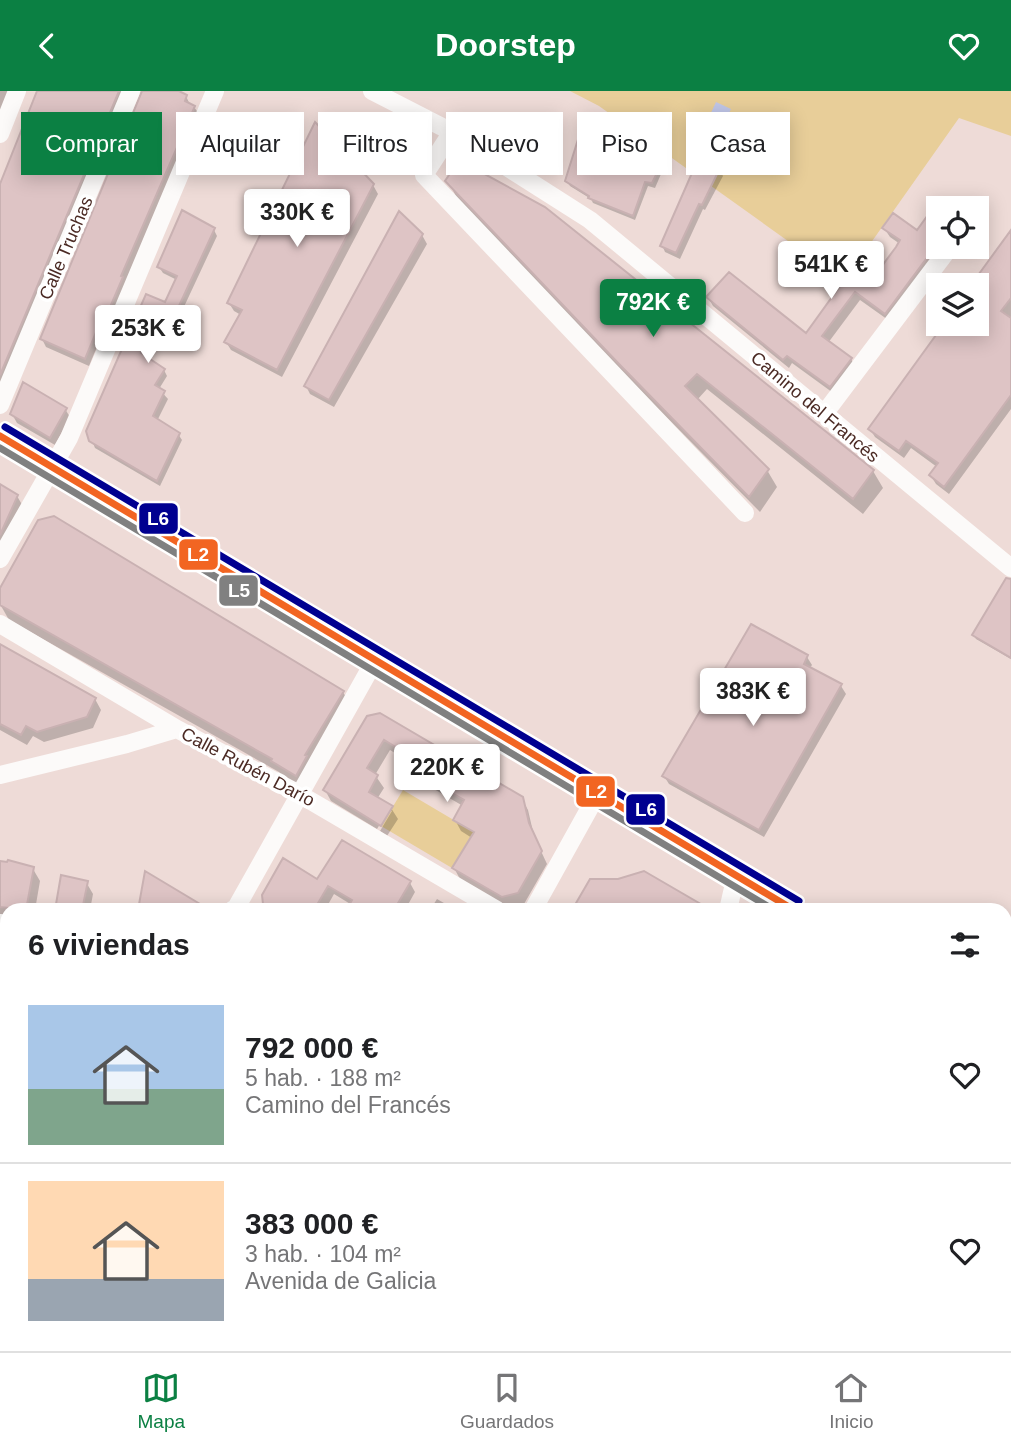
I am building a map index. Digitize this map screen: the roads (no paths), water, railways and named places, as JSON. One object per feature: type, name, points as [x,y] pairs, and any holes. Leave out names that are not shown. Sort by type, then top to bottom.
[{"type":"main road","points":[[0,436],[782,903]]},
{"type":"street","points":[[0,134],[17,91]]},
{"type":"street","name":"Calle Truchas","points":[[0,405],[131,91]]},
{"type":"street","points":[[0,559],[69,438],[215,91]]},
{"type":"street","name":"Camino del Francés","points":[[372,91],[446,129]]},
{"type":"street","points":[[446,141],[424,175],[745,513]]},
{"type":"street","name":"Camino del Francés","points":[[519,175],[590,220],[1011,568]]},
{"type":"street","points":[[824,414],[941,259]]},
{"type":"street","name":"Calle Rubén Darío","points":[[0,624],[177,729],[299,794],[485,903]]},
{"type":"street","points":[[239,903],[375,660]]},
{"type":"street","points":[[0,775],[177,729]]},
{"type":"street","points":[[537,903],[598,793]]},
{"type":"street","points":[[730,903],[736,876]]},
{"type":"water","points":[[716,102],[731,109],[730,112],[711,112]]}]
